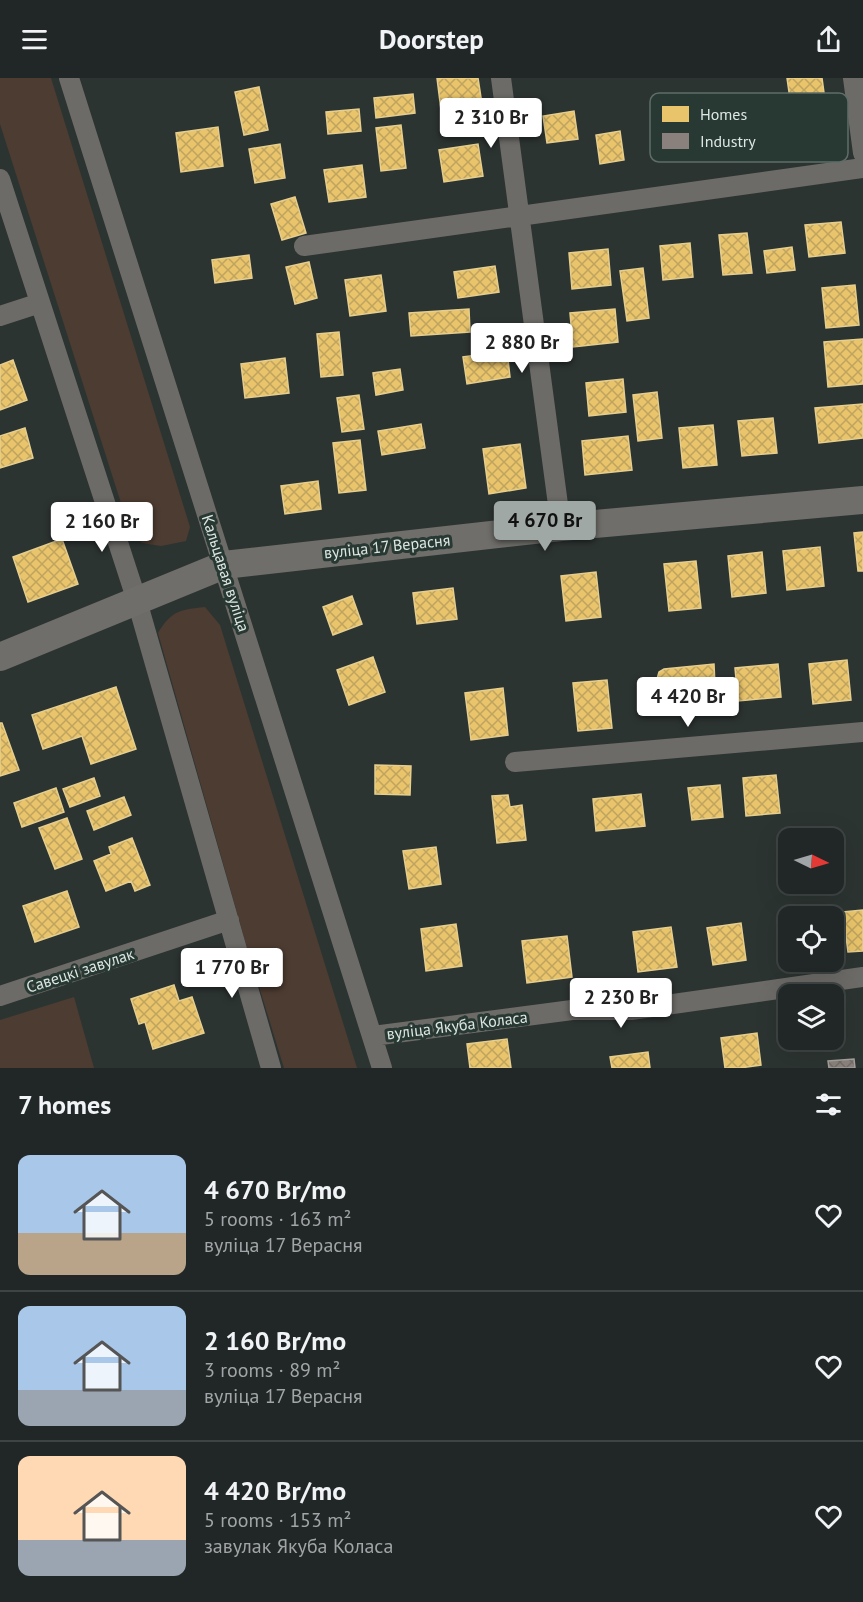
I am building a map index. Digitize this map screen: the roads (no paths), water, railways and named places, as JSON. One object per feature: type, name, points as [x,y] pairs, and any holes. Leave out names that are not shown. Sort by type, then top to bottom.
[{"type":"street","name":"Кальцавая вуліца","points":[[69,78],[382,1068]]},
{"type":"street","points":[[501,78],[561,527]]},
{"type":"street","points":[[853,78],[863,153]]},
{"type":"street","points":[[304,246],[863,168]]},
{"type":"street","points":[[0,179],[137,601],[271,1068]]},
{"type":"street","points":[[0,316],[40,303]]},
{"type":"street","name":"вуліца 17 Верасня","points":[[0,657],[224,565],[561,527],[863,500]]},
{"type":"street","points":[[515,762],[863,732]]},
{"type":"street","name":"Савецкі завулак","points":[[0,996],[229,920]]},
{"type":"street","name":"вуліца Якуба Коласа","points":[[372,1036],[572,1010],[631,1011],[863,977]]}]
